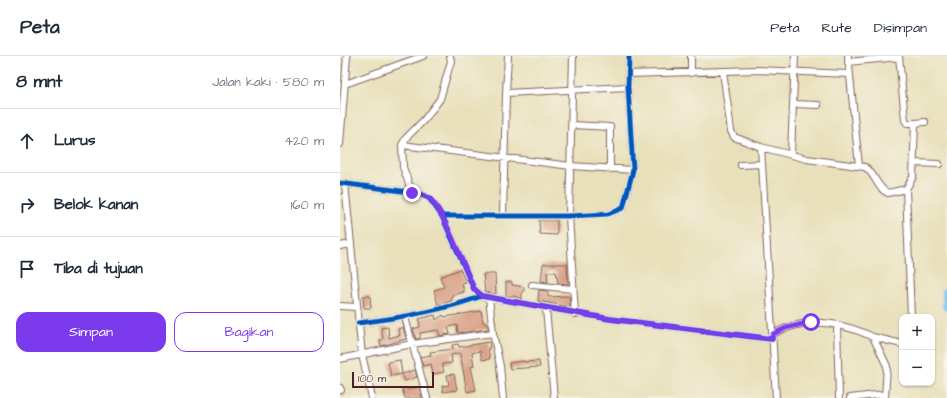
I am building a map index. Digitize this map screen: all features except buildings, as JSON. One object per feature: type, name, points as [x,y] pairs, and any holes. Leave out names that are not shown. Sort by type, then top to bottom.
[{"type":"street","points":[[340,144],[347,56]]},
{"type":"street","points":[[345,84],[423,56]]},
{"type":"street","points":[[412,193],[404,167],[402,145],[406,138],[424,120],[440,98],[451,61],[450,56]]},
{"type":"street","points":[[503,215],[508,56]]},
{"type":"street","points":[[573,56],[569,216],[574,314]]},
{"type":"street","points":[[442,216],[569,216],[608,214],[623,208],[633,170],[628,87],[630,74],[629,56]]},
{"type":"street","points":[[691,56],[691,73]]},
{"type":"street","points":[[791,154],[795,104],[795,56]]},
{"type":"street","points":[[859,166],[848,59],[899,57],[905,120],[907,123],[925,122]]},
{"type":"street","points":[[630,74],[723,71],[795,71],[849,74]]},
{"type":"street","points":[[723,71],[733,135],[739,139],[760,146],[843,166],[859,166],[870,170],[875,180],[885,192],[894,193],[906,188]]},
{"type":"street","points":[[506,93],[628,87]]},
{"type":"street","points":[[795,104],[818,105]]},
{"type":"street","points":[[911,314],[906,188],[913,177],[915,123]]},
{"type":"street","points":[[572,125],[610,126],[610,169]]},
{"type":"street","points":[[402,145],[571,166],[633,170]]},
{"type":"street","points":[[760,146],[776,398]]},
{"type":"street","points":[[914,163],[939,164]]},
{"type":"street","points":[[741,165],[761,164]]},
{"type":"street","points":[[372,398],[362,355],[356,307],[351,244],[342,184],[412,193],[429,198],[442,216],[474,289],[482,296],[574,314],[773,336],[786,328],[811,322],[837,326],[899,343]]},
{"type":"street","points":[[340,246],[351,244]]},
{"type":"street","points":[[532,285],[573,289]]},
{"type":"street","points":[[358,323],[405,317],[438,310],[482,296]]},
{"type":"street","points":[[489,298],[493,333],[500,366],[501,398]]},
{"type":"street","points":[[340,306],[356,307]]},
{"type":"street","points":[[546,309],[554,398]]},
{"type":"street","points":[[405,317],[427,398]]},
{"type":"street","points":[[837,326],[839,398]]},
{"type":"street","points":[[340,359],[412,344],[493,333]]},
{"type":"street","points":[[850,398],[885,396],[887,366],[873,337]]},
{"type":"waterway","points":[[947,292],[947,306]]},
{"type":"cycle path","points":[[442,216],[569,216],[608,214],[623,208],[633,170],[628,87],[629,56]]},
{"type":"cycle path","points":[[340,183],[417,193],[429,198],[442,216],[474,289],[482,296],[452,306],[421,313],[358,323]]},
{"type":"cycle path","points":[[482,296],[610,319],[772,339]]},
{"type":"route","points":[[412,193],[425,196],[433,202],[442,216],[474,289],[479,295],[482,296],[574,314],[772,339],[773,334],[778,331],[811,322]]}]
